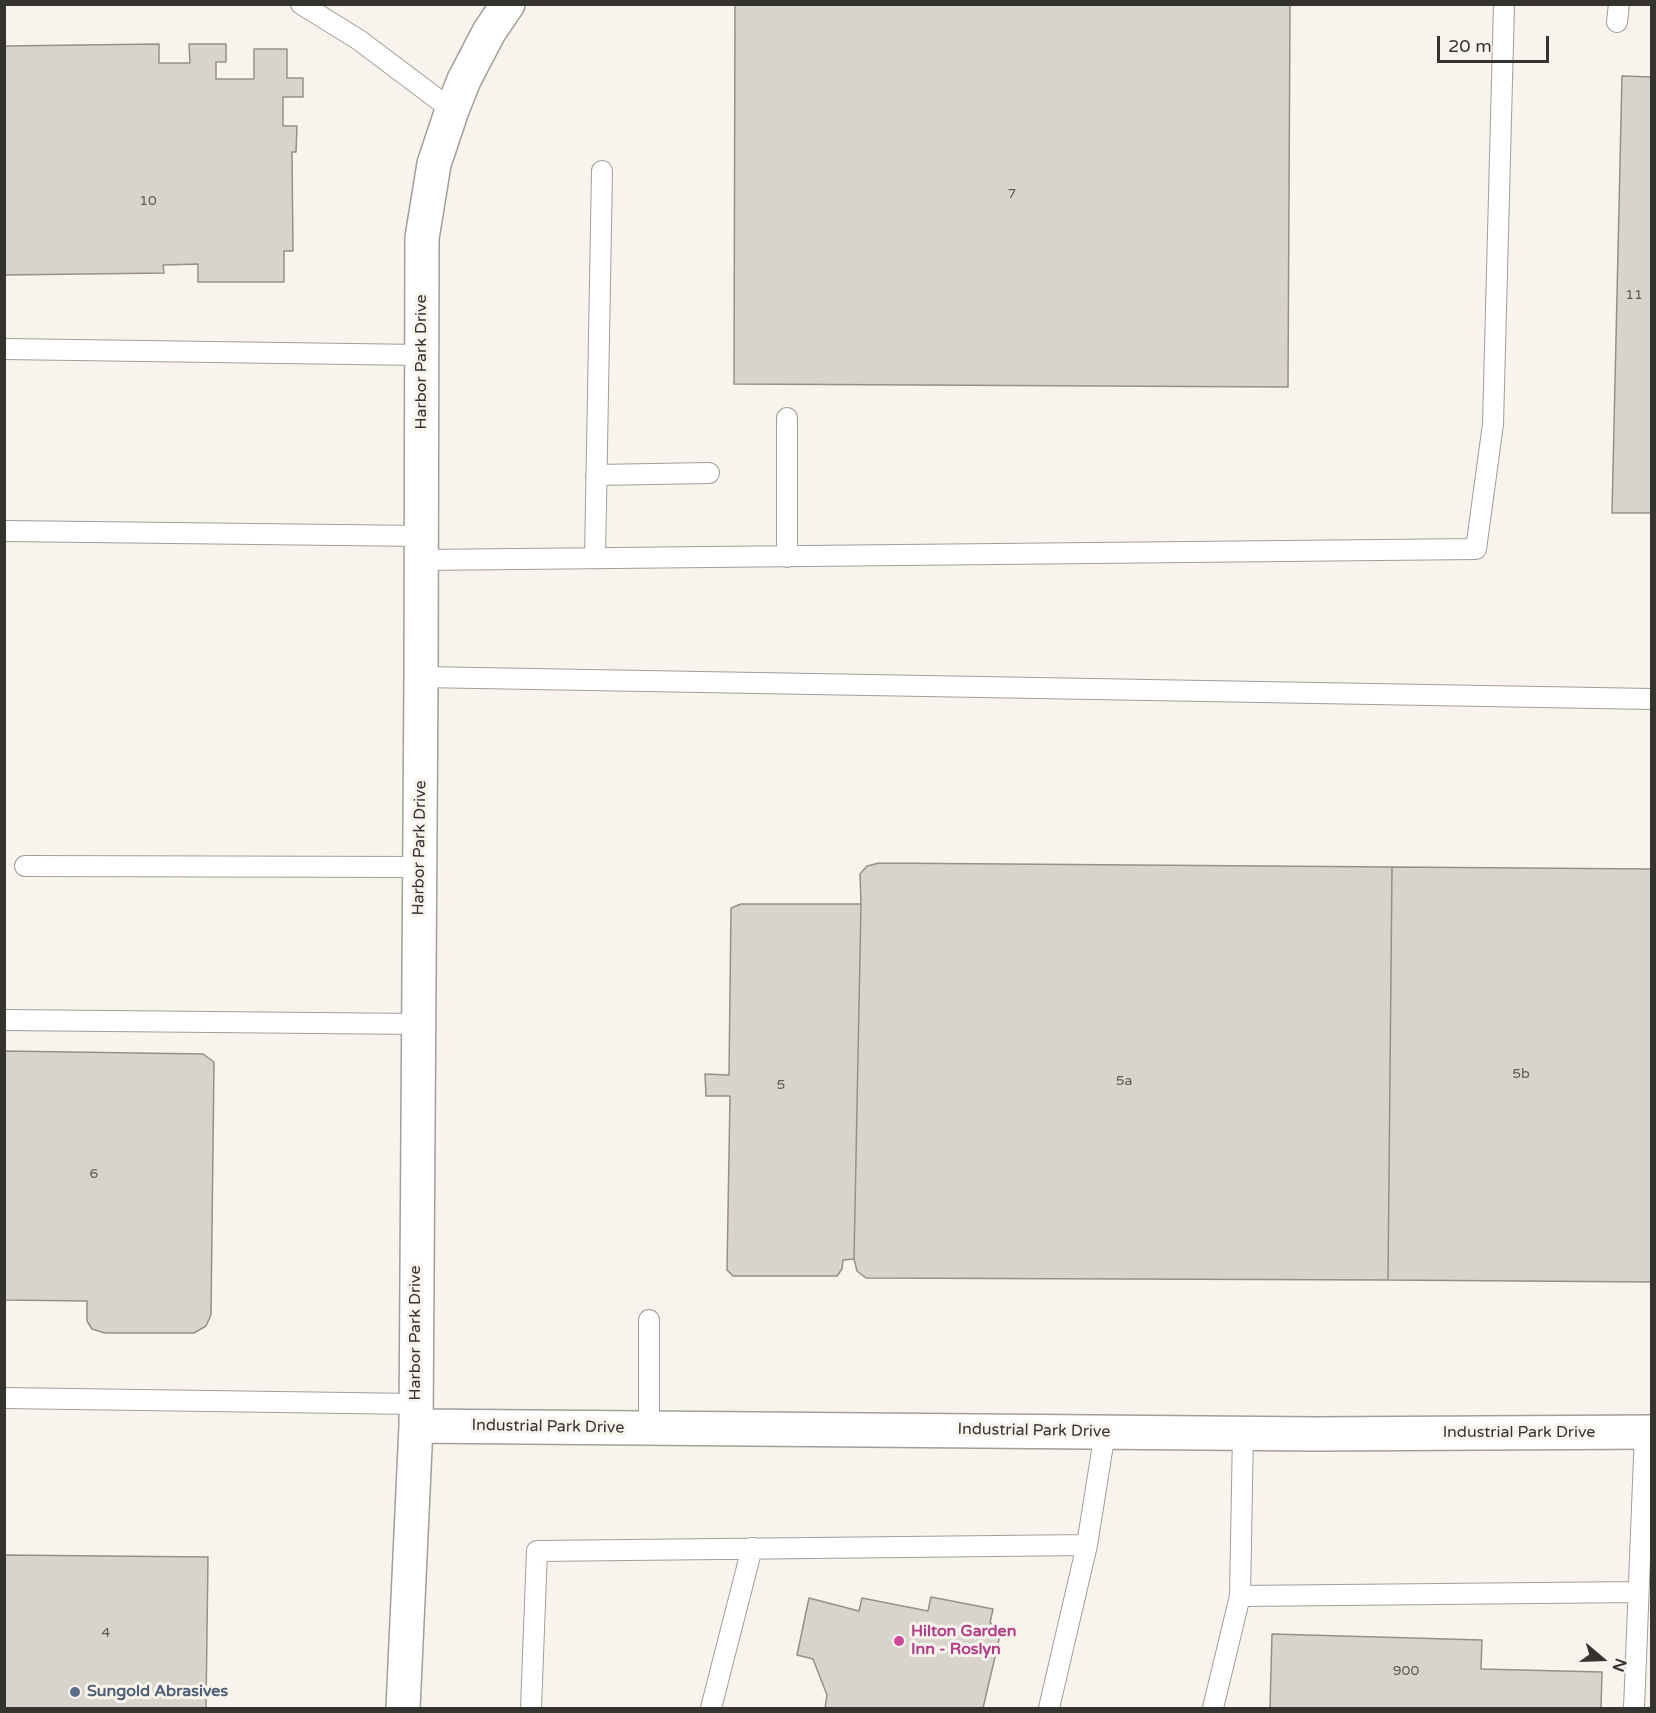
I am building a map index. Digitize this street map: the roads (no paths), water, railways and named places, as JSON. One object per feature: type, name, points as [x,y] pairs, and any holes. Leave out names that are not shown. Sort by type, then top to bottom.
[{"type":"street","name":"Harbor Park Drive","points":[[403,1708],[416,1415],[422,238],[434,164],[452,110],[464,80],[489,32],[508,4]]},
{"type":"street","name":"Industrial Park Drive","points":[[416,1415],[649,1428],[1243,1433],[1648,1432]]},
{"type":"lane","points":[[301,4],[359,40],[452,110]]},
{"type":"lane","points":[[6,531],[422,548],[595,558],[1476,549],[1493,424],[1504,4]]},
{"type":"lane","points":[[595,558],[602,171]]},
{"type":"lane","points":[[4,349],[421,355]]},
{"type":"lane","points":[[787,418],[787,557]]},
{"type":"lane","points":[[597,475],[710,473]]},
{"type":"lane","points":[[421,677],[1652,699]]},
{"type":"lane","points":[[25,866],[420,867]]},
{"type":"lane","points":[[4,1020],[418,1024]]},
{"type":"lane","points":[[649,1320],[649,1428]]},
{"type":"lane","points":[[4,1398],[416,1415]]},
{"type":"lane","points":[[1049,1708],[1087,1545],[1105,1432]]},
{"type":"lane","points":[[1634,1708],[1638,1592],[1648,1432]]},
{"type":"lane","points":[[1213,1708],[1240,1596],[1243,1433]]},
{"type":"lane","points":[[531,1708],[537,1551],[1087,1545]]},
{"type":"lane","points":[[711,1708],[752,1548]]},
{"type":"lane","points":[[1240,1596],[1638,1592]]},
{"type":"place","name":"Hilton Garden Inn - Roslyn","points":[[899,1641]]},
{"type":"place","name":"Sungold Abrasives","points":[[75,1692]]}]
